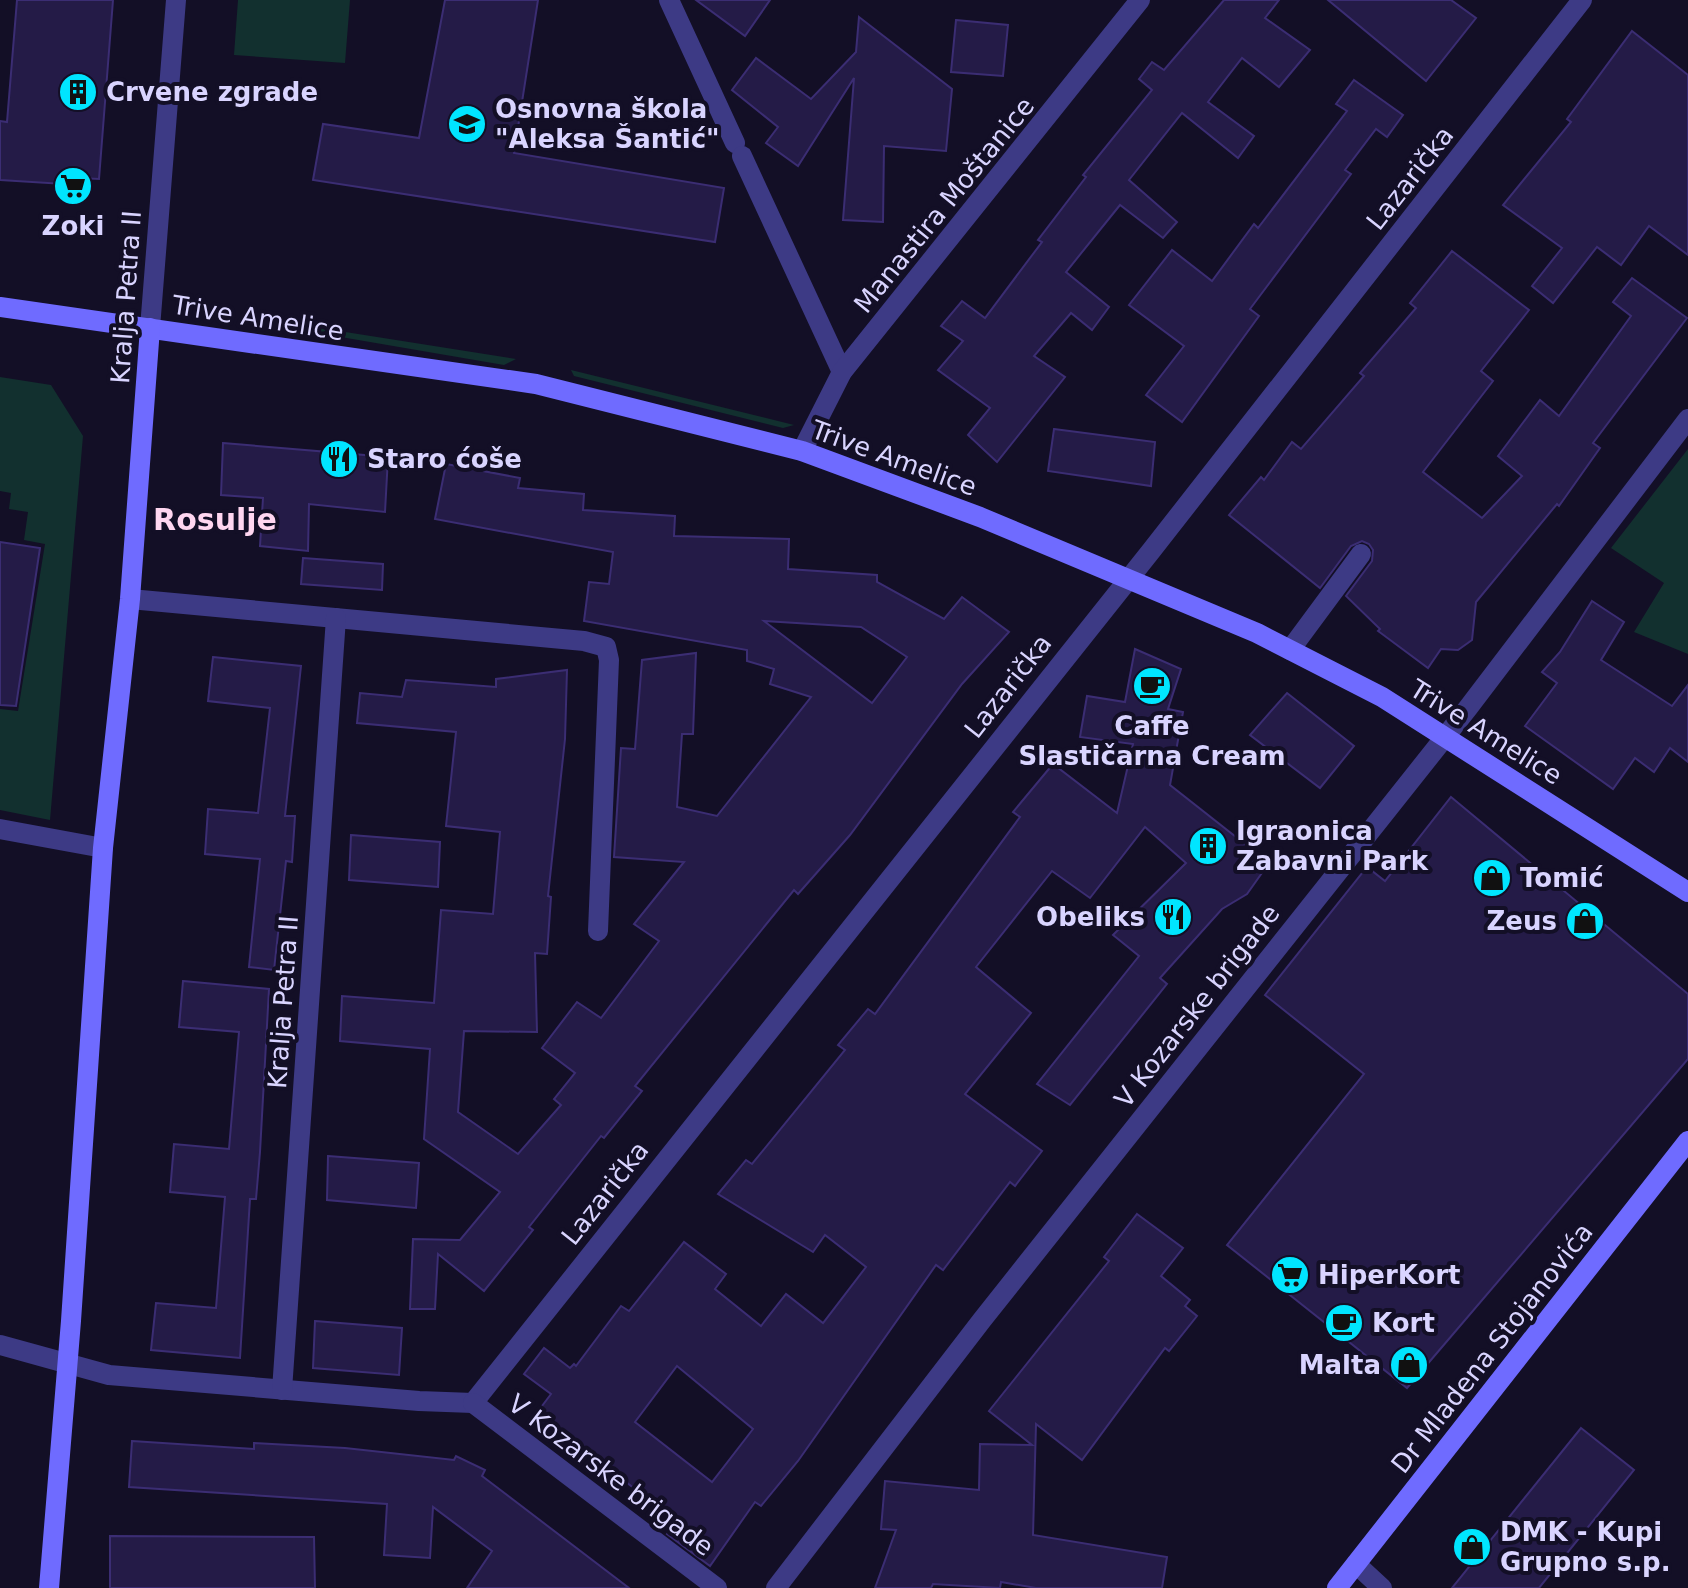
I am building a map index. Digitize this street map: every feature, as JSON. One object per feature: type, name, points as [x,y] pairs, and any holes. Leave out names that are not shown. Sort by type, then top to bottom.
[{"type":"main road","name":"Trive Amelice","points":[[0,307],[536,384],[802,451],[980,517],[1290,650],[1382,697],[1688,892]]},
{"type":"main road","name":"Kralja Petra II","points":[[49,1588],[103,848],[130,599],[150,328]]},
{"type":"main road","name":"Dr Mladena Stojanovića","points":[[1337,1588],[1688,1141]]},
{"type":"street","name":"Kralja Petra II","points":[[150,328],[176,0]]},
{"type":"street","points":[[669,0],[842,372]]},
{"type":"street","name":"Manastira Moštanice","points":[[802,451],[842,372],[1140,0]]},
{"type":"street","name":"Lazarička","points":[[473,1403],[1582,0]]},
{"type":"street","name":"V Kozarske brigade","points":[[776,1588],[1011,1283],[1446,736],[1688,419]]},
{"type":"street","points":[[1290,650],[1361,554]]},
{"type":"street","points":[[130,599],[584,641],[606,647],[609,660],[598,931]]},
{"type":"street","name":"Kralja Petra II","points":[[282,1390],[336,618]]},
{"type":"street","points":[[0,829],[103,848]]},
{"type":"street","points":[[0,1345],[109,1375],[473,1403]]},
{"type":"street","name":"V Kozarske brigade","points":[[473,1403],[717,1588]]},
{"type":"street","points":[[1356,1564],[1382,1588]]},
{"type":"green space","points":[[238,0],[350,0],[345,63],[234,55]]},
{"type":"green space","points":[[301,325],[516,359],[504,365],[300,330]]},
{"type":"green space","points":[[571,370],[794,425],[783,428],[574,376]]},
{"type":"green space","points":[[0,377],[51,385],[83,436],[50,820],[0,810],[0,709],[18,711],[45,544],[24,540],[28,512],[9,509],[11,493],[0,491]]},
{"type":"green space","points":[[1688,449],[1688,654],[1634,632],[1664,583],[1611,548]]},
{"type":"building","name":"Crvene zgrade","points":[[17,0],[113,0],[99,179],[81,178],[80,185],[0,180],[0,121],[7,122]]},
{"type":"building","points":[[445,0],[538,0],[514,153],[724,188],[715,242],[313,180],[323,124],[419,138]]},
{"type":"building","points":[[696,0],[770,0],[745,36]]},
{"type":"building","points":[[1224,0],[1279,0],[1265,18],[1310,50],[1279,87],[1242,58],[1208,102],[1254,136],[1238,158],[1182,113],[1129,180],[1177,222],[1163,238],[1120,205],[1066,272],[1109,307],[1092,330],[1071,313],[1034,356],[1065,377],[997,462],[968,435],[990,408],[938,370],[963,341],[941,326],[962,301],[985,318],[1042,242],[1038,240],[1086,177],[1083,175],[1152,90],[1139,79],[1152,62],[1164,70]]},
{"type":"building","points":[[1328,0],[1451,0],[1476,18],[1426,81]]},
{"type":"building","points":[[859,17],[952,89],[946,151],[884,146],[883,222],[843,220],[854,78],[798,166],[766,143],[778,127],[732,90],[756,58],[811,99],[856,52]]},
{"type":"building","points":[[956,20],[1008,25],[1003,76],[951,72]]},
{"type":"building","points":[[1632,31],[1688,75],[1688,255],[1649,226],[1621,265],[1597,247],[1553,303],[1532,286],[1562,248],[1503,205],[1571,122],[1567,119]]},
{"type":"building","points":[[1354,80],[1403,115],[1387,137],[1376,129],[1345,170],[1351,174],[1250,309],[1259,316],[1182,422],[1146,395],[1184,346],[1129,305],[1172,250],[1212,281],[1254,224],[1258,228],[1347,111],[1336,104]]},
{"type":"building","points":[[1452,251],[1529,310],[1481,371],[1493,381],[1423,472],[1482,518],[1522,476],[1498,456],[1540,400],[1559,416],[1631,316],[1613,302],[1632,278],[1687,318],[1593,443],[1600,448],[1559,506],[1557,504],[1476,602],[1472,640],[1458,650],[1441,649],[1428,668],[1378,631],[1380,629],[1346,596],[1372,561],[1373,550],[1369,544],[1362,541],[1351,546],[1320,588],[1229,515],[1261,477],[1264,480],[1292,442],[1301,449],[1364,376],[1360,373],[1416,308],[1410,303]]},
{"type":"building","points":[[1054,429],[1155,442],[1151,486],[1048,471]]},
{"type":"building","points":[[223,443],[388,457],[385,512],[309,504],[308,551],[260,546],[263,498],[221,495]]},
{"type":"building","points":[[446,464],[520,478],[518,488],[584,494],[583,510],[675,516],[674,536],[789,539],[788,569],[877,575],[877,582],[944,619],[962,597],[1009,632],[962,684],[850,835],[798,894],[794,890],[635,1086],[642,1091],[604,1138],[601,1136],[529,1227],[533,1230],[484,1291],[438,1254],[435,1309],[410,1309],[413,1239],[460,1240],[500,1192],[424,1139],[430,1049],[340,1041],[342,996],[434,1003],[441,910],[493,914],[500,832],[446,826],[456,732],[357,723],[360,693],[402,697],[406,680],[496,687],[496,679],[567,670],[565,739],[548,896],[551,897],[547,954],[535,953],[537,1032],[464,1031],[458,1112],[518,1154],[561,1105],[554,1099],[575,1073],[542,1048],[577,1002],[601,1018],[659,941],[634,924],[684,862],[614,857],[621,748],[635,749],[642,660],[696,653],[693,734],[682,734],[677,807],[717,816],[811,697],[770,684],[774,669],[747,661],[747,650],[584,621],[589,582],[609,584],[613,552],[435,519]],"holes":[[[764,621],[861,627],[907,657],[872,703]]]},
{"type":"building","points":[[0,542],[40,548],[16,706],[0,705]]},
{"type":"building","points":[[303,558],[383,564],[382,590],[301,584]]},
{"type":"building","points":[[1592,601],[1624,622],[1601,660],[1672,706],[1688,685],[1688,762],[1670,748],[1654,772],[1635,758],[1613,789],[1525,726],[1557,683],[1542,672],[1560,652]]},
{"type":"building","points":[[1135,649],[1181,669],[1168,709],[1183,712],[1170,785],[1269,863],[1247,894],[1222,909],[1160,978],[1167,984],[1070,1105],[1037,1084],[1139,956],[1113,935],[1186,863],[1145,827],[1090,898],[1052,871],[976,967],[1031,1013],[965,1094],[1042,1151],[1015,1186],[1010,1182],[943,1270],[936,1265],[798,1461],[761,1506],[755,1502],[710,1566],[667,1534],[676,1522],[586,1450],[579,1458],[530,1422],[551,1394],[524,1374],[544,1348],[570,1368],[574,1364],[576,1366],[621,1306],[629,1311],[684,1242],[726,1274],[715,1289],[761,1326],[786,1294],[823,1323],[866,1267],[825,1235],[813,1252],[718,1194],[746,1160],[752,1164],[845,1050],[838,1045],[868,1009],[875,1014],[1020,817],[1013,812],[1053,764],[1117,813],[1133,744],[1080,737],[1087,696],[1125,702]],"holes":[[[677,1366],[753,1429],[712,1482],[635,1422]]]},
{"type":"building","points":[[213,657],[301,666],[285,816],[295,816],[292,862],[286,861],[274,970],[249,967],[260,859],[205,854],[208,809],[258,813],[270,708],[208,701]]},
{"type":"building","points":[[1287,693],[1354,746],[1320,788],[1250,735]]},
{"type":"building","points":[[1451,797],[1688,994],[1688,1059],[1407,1388],[1227,1245],[1364,1074],[1265,995],[1367,867],[1385,881]]},
{"type":"building","points":[[351,835],[440,842],[438,887],[349,880]]},
{"type":"building","points":[[183,981],[269,989],[260,1152],[256,1199],[250,1199],[240,1358],[151,1350],[156,1303],[216,1308],[225,1197],[170,1192],[174,1144],[229,1149],[239,1032],[179,1027]]},
{"type":"building","points":[[328,1156],[419,1163],[416,1208],[327,1200]]},
{"type":"building","points":[[1137,1214],[1183,1248],[1161,1276],[1190,1300],[1185,1306],[1197,1316],[1169,1351],[1165,1348],[1082,1460],[1036,1424],[1033,1535],[1167,1557],[1162,1588],[1036,1588],[1001,1582],[1000,1588],[933,1584],[931,1588],[875,1588],[896,1530],[881,1529],[885,1481],[979,1490],[980,1444],[1032,1445],[989,1411],[1109,1261],[1104,1257]]},
{"type":"building","points":[[315,1321],[402,1328],[399,1375],[313,1368]]},
{"type":"building","points":[[1581,1428],[1634,1470],[1539,1588],[1452,1588]]},
{"type":"building","points":[[132,1441],[254,1449],[254,1443],[345,1448],[454,1460],[456,1456],[485,1470],[482,1476],[629,1588],[467,1588],[492,1551],[433,1507],[430,1558],[384,1555],[387,1504],[129,1487]]},
{"type":"building","points":[[110,1536],[314,1537],[315,1588],[110,1588]]},
{"type":"place","name":"Crvene zgrade","points":[[78,92]]},
{"type":"place","name":"Osnovna škola \"Aleksa Šantić\"","points":[[467,124]]},
{"type":"place","name":"Zoki","points":[[73,186]]},
{"type":"place","name":"Staro ćoše","points":[[339,459]]},
{"type":"place","name":"Caffe Slastičarna Cream","points":[[1152,686]]},
{"type":"place","name":"Igraonica Zabavni Park","points":[[1208,846]]},
{"type":"place","name":"Tomić","points":[[1492,878]]},
{"type":"place","name":"Obeliks","points":[[1173,917]]},
{"type":"place","name":"Zeus","points":[[1585,921]]},
{"type":"place","name":"HiperKort","points":[[1290,1275]]},
{"type":"place","name":"Kort","points":[[1344,1323]]},
{"type":"place","name":"Malta","points":[[1409,1365]]},
{"type":"place","name":"DMK - Kupi Grupno s.p.","points":[[1472,1547]]},
{"type":"district","name":"Rosulje","points":[[215,520]]}]
